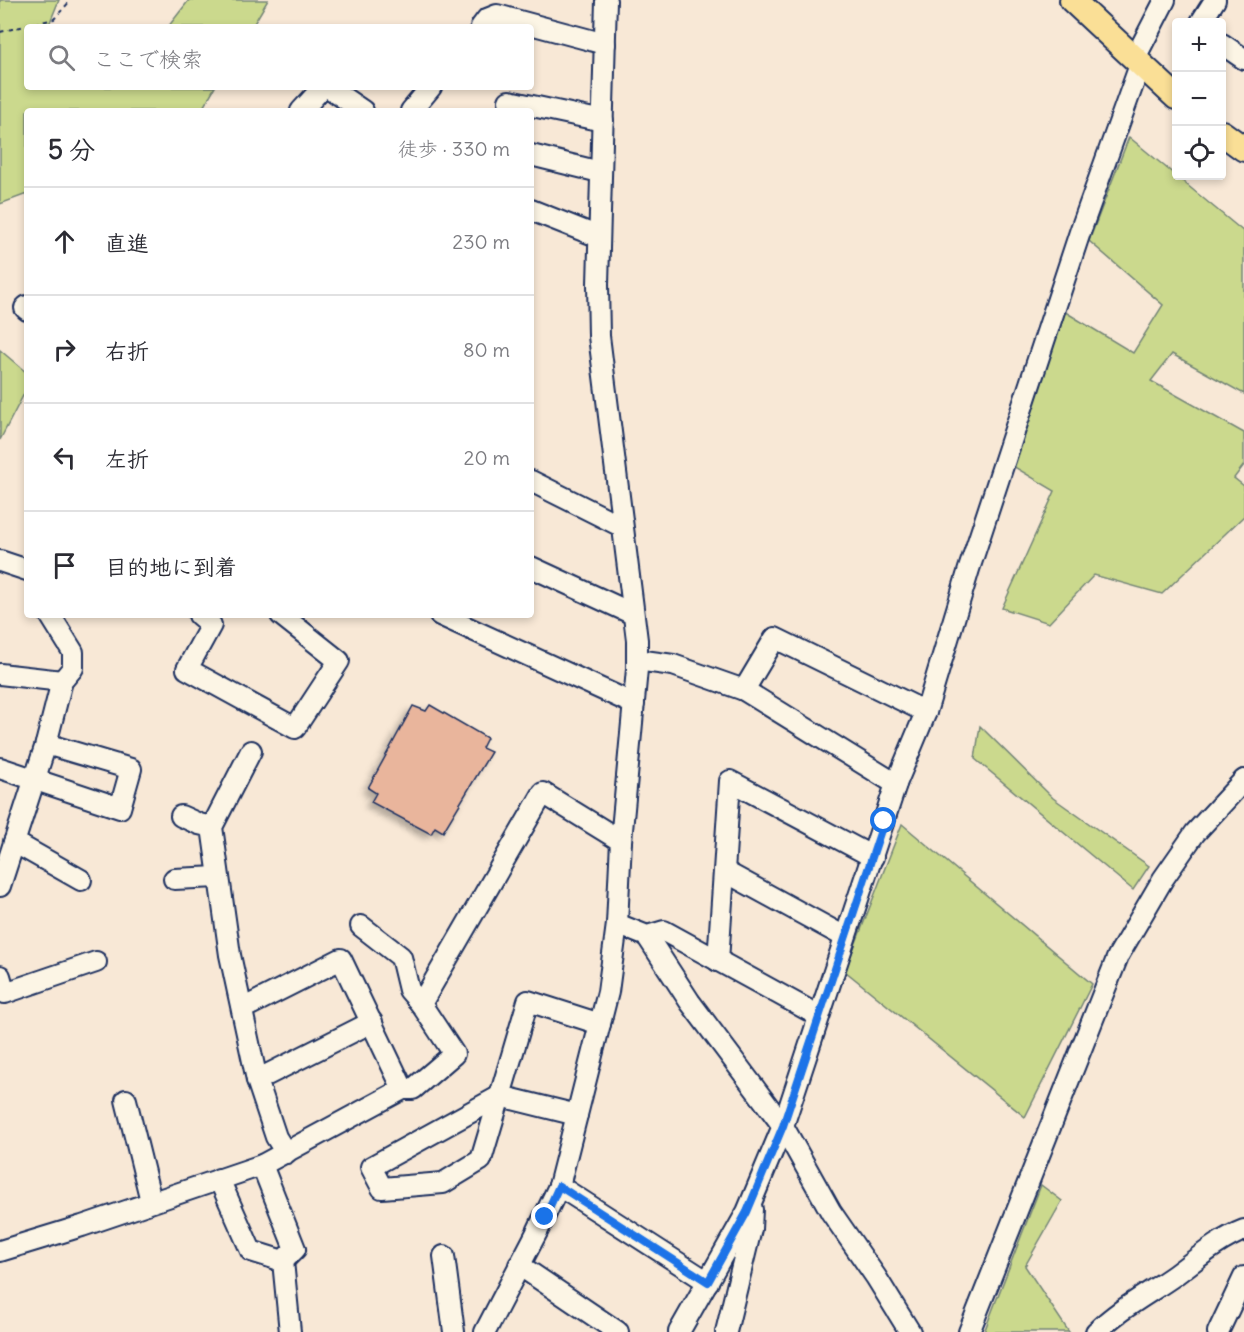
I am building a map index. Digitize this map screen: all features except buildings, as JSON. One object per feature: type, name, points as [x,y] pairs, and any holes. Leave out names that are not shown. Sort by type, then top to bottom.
[{"type":"main road","points":[[1072,0],[1172,94]]},
{"type":"main road","points":[[1226,136],[1244,148]]},
{"type":"street","points":[[485,1332],[559,1186],[608,992],[617,924],[621,841],[634,704],[637,640],[599,336],[600,171],[606,0]]},
{"type":"street","points":[[680,1332],[752,1200],[783,1126],[896,784],[926,712],[969,569],[1137,63],[1165,0]]},
{"type":"street","points":[[1204,18],[1215,0]]},
{"type":"street","points":[[483,24],[487,19],[496,15],[530,24]]},
{"type":"street","points":[[534,25],[605,44]]},
{"type":"street","points":[[1226,47],[1244,59]]},
{"type":"street","points":[[305,108],[320,90]]},
{"type":"street","points":[[332,90],[359,108]]},
{"type":"street","points":[[414,108],[428,90]]},
{"type":"street","points":[[509,101],[603,121]]},
{"type":"street","points":[[534,156],[600,171]]},
{"type":"street","points":[[534,211],[599,237]]},
{"type":"street","points":[[534,484],[621,526]]},
{"type":"street","points":[[0,561],[24,569]]},
{"type":"street","points":[[534,568],[633,614]]},
{"type":"street","points":[[0,886],[46,744],[62,681],[73,668],[73,652],[52,618]]},
{"type":"street","points":[[203,618],[211,625],[187,669],[295,728],[339,661],[285,618]]},
{"type":"street","points":[[468,621],[634,704]]},
{"type":"street","points":[[744,690],[775,638],[926,712]]},
{"type":"street","points":[[637,660],[673,665],[744,690],[896,784]]},
{"type":"street","points":[[0,675],[62,681]]},
{"type":"street","points":[[0,768],[120,808],[131,769],[46,744]]},
{"type":"street","points":[[252,751],[212,827],[230,955],[257,1080],[276,1137],[286,1153]]},
{"type":"street","points":[[969,1332],[1118,956],[1169,870],[1195,833],[1244,780]]},
{"type":"street","points":[[718,961],[730,781],[873,857]]},
{"type":"street","points":[[421,1004],[543,793],[621,841]]},
{"type":"street","points":[[181,816],[212,827]]},
{"type":"street","points":[[14,842],[81,880]]},
{"type":"street","points":[[724,871],[845,938]]},
{"type":"street","points":[[174,879],[218,877]]},
{"type":"street","points":[[617,924],[647,936],[690,1002],[783,1126],[831,1212],[876,1277],[910,1332]]},
{"type":"street","points":[[0,1251],[82,1226],[262,1165],[404,1089],[413,1089],[454,1054],[409,990],[401,957],[361,926]]},
{"type":"street","points":[[647,936],[664,931],[819,1016]]},
{"type":"street","points":[[242,1009],[341,959],[404,1089]]},
{"type":"street","points":[[0,976],[5,993],[96,962]]},
{"type":"street","points":[[577,1115],[500,1096],[371,1167],[382,1188],[443,1183],[481,1160],[500,1096],[528,1001],[600,1024]]},
{"type":"street","points":[[257,1080],[372,1022]]},
{"type":"street","points":[[126,1100],[151,1201]]},
{"type":"street","points":[[262,1165],[295,1248],[283,1261],[290,1332]]},
{"type":"street","points":[[219,1179],[251,1251],[283,1261]]},
{"type":"street","points":[[559,1186],[708,1282]]},
{"type":"street","points":[[726,1332],[752,1229],[752,1200]]},
{"type":"street","points":[[1096,1332],[1106,1322],[1175,1275],[1211,1247],[1244,1230]]},
{"type":"street","points":[[444,1256],[454,1332]]},
{"type":"street","points":[[519,1265],[618,1332]]},
{"type":"street","points":[[1218,1332],[1244,1277]]},
{"type":"path","points":[[33,24],[54,19],[72,0]]},
{"type":"path","points":[[0,32],[24,26]]},
{"type":"green space","points":[[0,0],[59,0],[49,24],[24,24],[24,90],[213,90],[203,108],[24,108],[24,195],[0,204]]},
{"type":"green space","points":[[189,0],[268,0],[254,24],[170,24]]},
{"type":"green space","points":[[1129,137],[1172,173],[1172,180],[1181,180],[1244,232],[1244,394],[1172,354],[1151,381],[1244,433],[1244,465],[1234,478],[1244,486],[1244,516],[1162,594],[1094,575],[1049,623],[1002,608],[1055,491],[1011,465],[1062,310],[1133,353],[1163,305],[1089,241]]},
{"type":"green space","points":[[0,350],[24,370],[24,394],[0,440]]},
{"type":"green space","points":[[980,726],[1053,798],[1149,866],[1133,890],[975,759]]},
{"type":"green space","points":[[902,824],[1092,984],[1025,1117],[845,971]]},
{"type":"green space","points":[[1041,1185],[1062,1201],[1025,1266],[1069,1332],[984,1332]]},
{"type":"route","points":[[545,1217],[559,1186],[708,1282],[747,1212],[783,1126],[884,821]]}]
